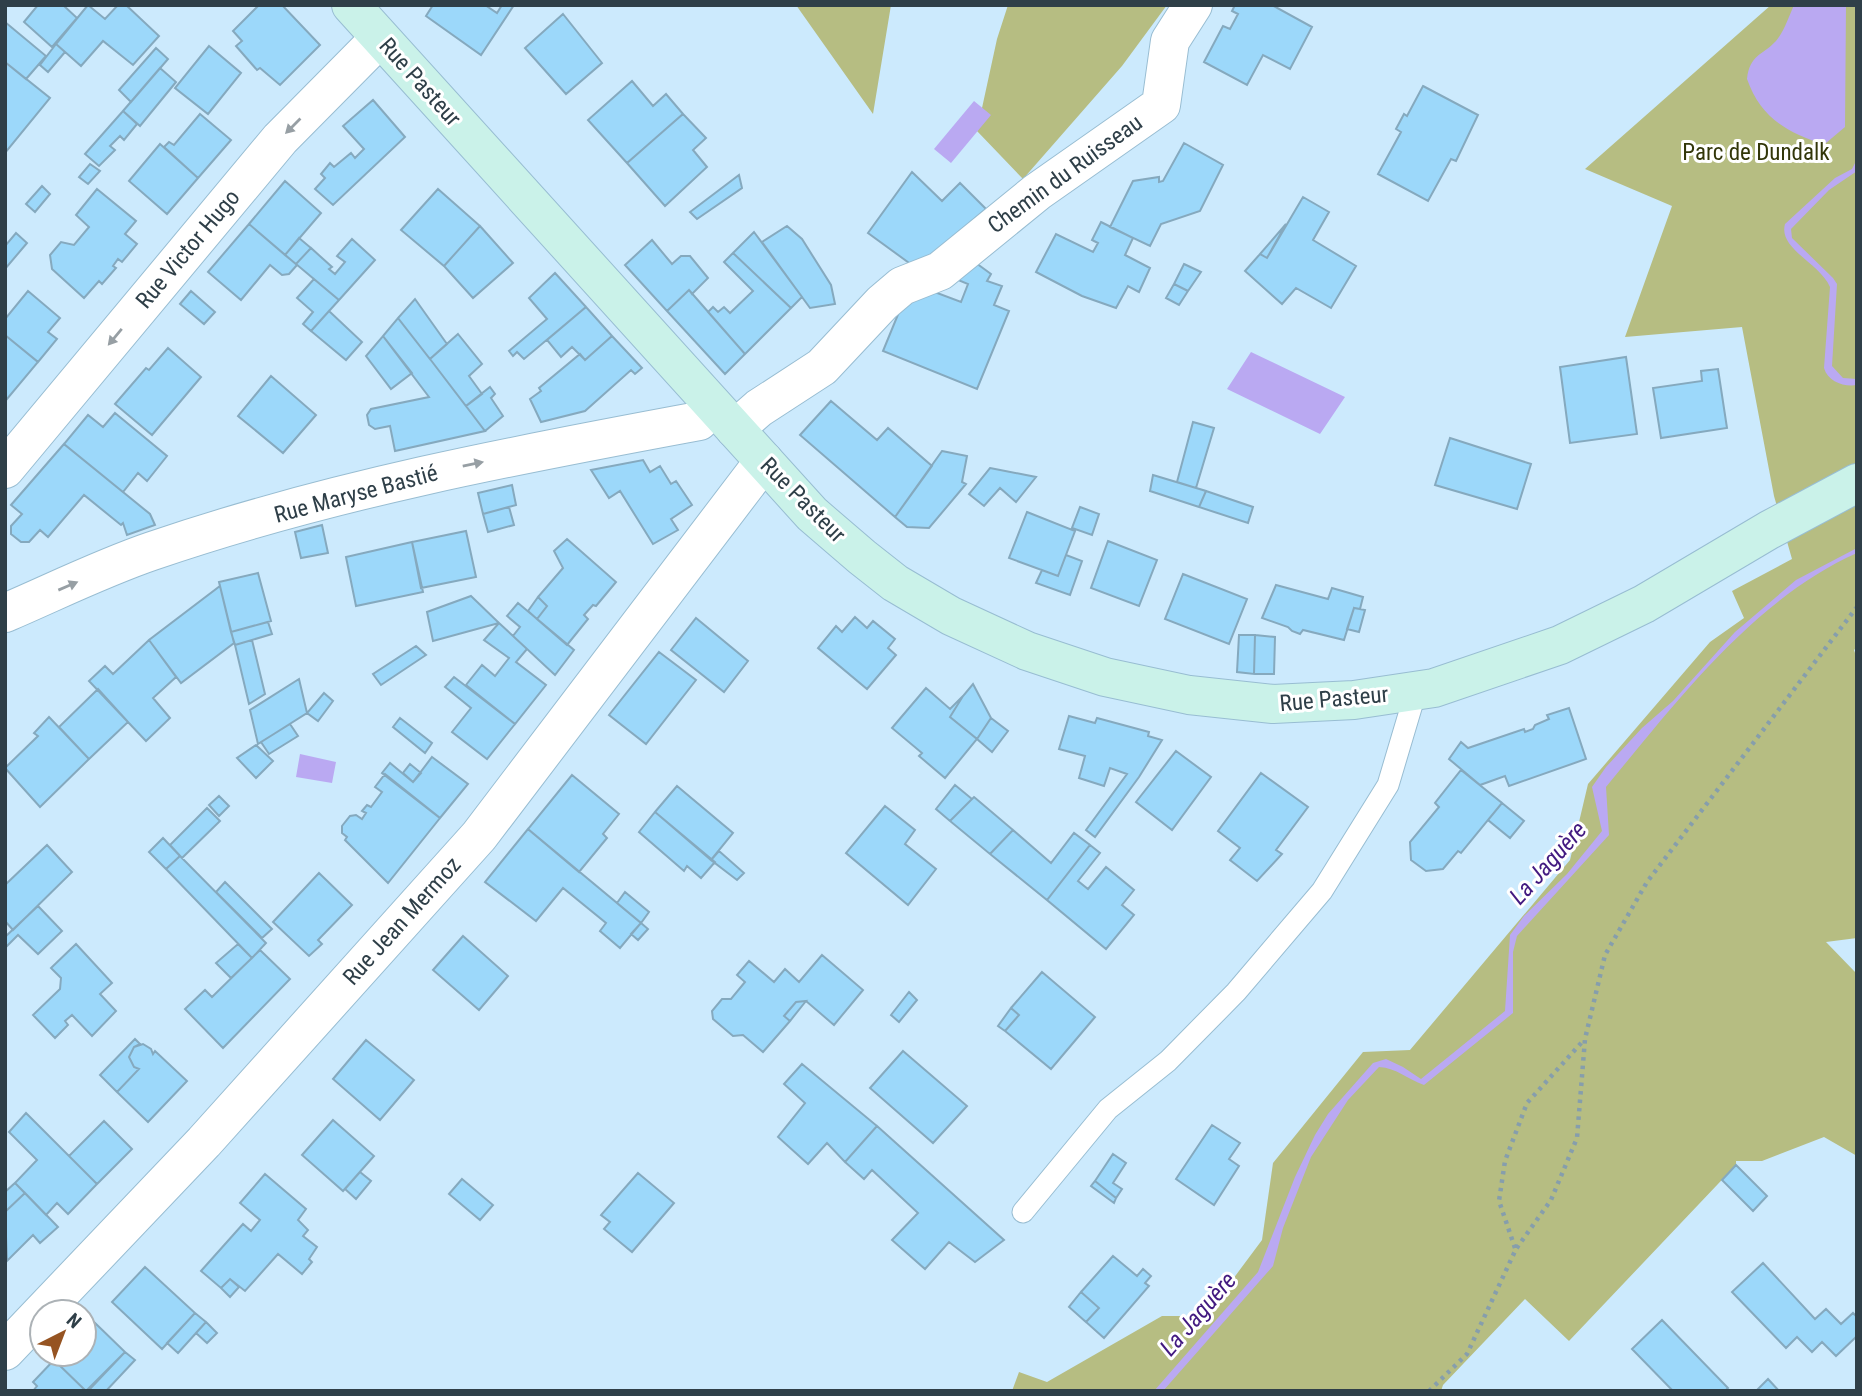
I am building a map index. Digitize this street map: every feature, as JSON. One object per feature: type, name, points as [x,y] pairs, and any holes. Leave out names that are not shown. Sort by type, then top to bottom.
[{"type":"street","name":"Rue Pasteur","points":[[351,5],[812,514],[895,583],[951,616],[1027,651],[1105,677],[1189,695],[1273,704],[1354,700],[1434,688],[1560,645],[1644,604],[1769,530],[1857,483]]},
{"type":"street","name":"Chemin du Ruisseau","points":[[724,417],[759,408],[822,367],[901,286],[940,271],[1037,192],[1161,105],[1170,41],[1193,5]]},
{"type":"street","name":"Rue Victor Hugo","points":[[5,469],[280,139],[380,38]]},
{"type":"street","name":"Rue Maryse Bastié","points":[[5,613],[151,551],[296,508],[474,463],[724,417]]},
{"type":"street","name":"Rue Jean Mermoz","points":[[5,1351],[204,1142],[479,836],[764,461]]},
{"type":"lane","name":"Rue Pasteur","points":[[1023,1212],[1108,1109],[1168,1061],[1236,992],[1322,891],[1388,785],[1416,691]]},
{"type":"path","points":[[1429,1391],[1467,1354],[1516,1249],[1551,1200],[1577,1138],[1584,1039],[1605,955],[1647,882],[1857,607]]},
{"type":"path","points":[[1516,1249],[1499,1201],[1505,1161],[1527,1104],[1584,1039]]},
{"type":"green space","points":[[796,5],[891,5],[873,114]]},
{"type":"green space","points":[[1008,5],[1167,5],[1122,66],[1023,179],[977,131],[997,39]]},
{"type":"green space","name":"Parc de Dundalk","points":[[1771,5],[1857,5],[1857,647],[1854,650],[1857,659],[1857,938],[1826,942],[1857,974],[1857,1156],[1824,1137],[1762,1161],[1736,1161],[1736,1165],[1569,1341],[1525,1299],[1443,1385],[1441,1391],[1012,1391],[1019,1372],[1047,1382],[1162,1316],[1199,1316],[1230,1283],[1262,1240],[1273,1163],[1363,1052],[1410,1050],[1570,860],[1588,784],[1710,642],[1744,618],[1732,591],[1792,559],[1774,496],[1742,327],[1625,337],[1672,206],[1585,169]]},
{"type":"shaded area","points":[[1794,5],[1846,5],[1845,127],[1826,143],[1816,142],[1781,125],[1761,106],[1747,79],[1757,56],[1779,37]]},
{"type":"shaded area","points":[[974,101],[991,115],[951,163],[934,149]]},
{"type":"shaded area","points":[[1857,159],[1857,171],[1829,190],[1791,229],[1792,238],[1837,284],[1832,366],[1843,378],[1857,379],[1857,385],[1852,385],[1833,380],[1826,373],[1824,368],[1830,287],[1825,278],[1788,241],[1785,224],[1835,178],[1852,169]]},
{"type":"shaded area","points":[[1251,352],[1345,397],[1320,434],[1227,389]]},
{"type":"shaded area","points":[[1857,548],[1857,553],[1820,572],[1751,624],[1719,655],[1660,721],[1606,787],[1609,835],[1517,936],[1513,952],[1513,1013],[1424,1085],[1379,1067],[1348,1100],[1311,1157],[1283,1228],[1273,1266],[1163,1391],[1154,1391],[1258,1272],[1295,1177],[1315,1135],[1328,1114],[1373,1063],[1386,1059],[1421,1079],[1505,1011],[1510,935],[1524,916],[1567,874],[1602,831],[1592,787],[1606,767],[1642,728],[1673,701],[1735,632],[1796,580]]},
{"type":"shaded area","points":[[300,754],[336,762],[332,783],[296,777]]},
{"type":"building","points":[[38,5],[63,5],[77,18],[52,47],[24,22]]},
{"type":"building","points":[[88,5],[105,19],[118,5],[126,5],[159,36],[133,65],[103,41],[81,66],[56,44]]},
{"type":"building","points":[[259,5],[282,5],[320,45],[280,85],[260,68],[257,70],[236,46],[242,41],[233,31]]},
{"type":"building","points":[[433,5],[485,5],[497,13],[502,5],[514,5],[481,55],[426,16]]},
{"type":"building","points":[[1235,5],[1272,5],[1312,27],[1290,69],[1263,55],[1247,85],[1204,62],[1223,26],[1230,29],[1238,14],[1232,11]]},
{"type":"building","points":[[563,14],[602,63],[566,94],[525,48]]},
{"type":"building","points":[[5,22],[46,56],[26,79],[5,62]]},
{"type":"building","points":[[56,44],[65,52],[48,72],[40,65]]},
{"type":"building","points":[[209,46],[241,73],[208,114],[175,88]]},
{"type":"building","points":[[156,48],[168,59],[131,102],[119,90]]},
{"type":"building","points":[[5,62],[50,98],[5,153]]},
{"type":"building","points":[[160,68],[176,82],[140,126],[123,111]]},
{"type":"building","points":[[632,81],[653,106],[666,94],[683,114],[627,163],[588,120]]},
{"type":"building","points":[[1423,86],[1478,115],[1456,161],[1451,159],[1428,201],[1378,174],[1401,132],[1396,129],[1404,114],[1407,116]]},
{"type":"building","points":[[373,100],[405,137],[333,205],[315,189],[325,178],[321,174],[330,163],[334,167],[351,153],[355,158],[364,149],[343,126]]},
{"type":"building","points":[[123,111],[137,124],[124,140],[120,136],[110,146],[115,150],[99,166],[85,154]]},
{"type":"building","points":[[200,114],[231,140],[198,178],[164,147],[169,142],[174,145]]},
{"type":"building","points":[[683,114],[706,138],[693,150],[707,167],[665,206],[627,163]]},
{"type":"building","points":[[1184,143],[1223,165],[1200,211],[1161,224],[1150,246],[1110,227],[1133,181],[1159,177],[1159,182],[1163,181]]},
{"type":"building","points":[[160,144],[198,178],[167,214],[129,181]]},
{"type":"building","points":[[90,164],[100,171],[88,184],[79,177]]},
{"type":"building","points":[[912,172],[942,201],[960,183],[986,209],[916,268],[868,233]]},
{"type":"building","points":[[739,175],[742,188],[697,219],[690,212]]},
{"type":"building","points":[[285,181],[321,213],[285,255],[249,224]]},
{"type":"building","points":[[42,186],[50,194],[35,212],[26,204]]},
{"type":"building","points":[[97,189],[136,221],[125,234],[137,244],[122,262],[118,259],[113,266],[116,268],[102,284],[99,281],[84,298],[52,269],[50,255],[61,242],[74,245],[89,227],[76,215]]},
{"type":"building","points":[[438,189],[480,226],[444,266],[401,230]]},
{"type":"building","points":[[1303,197],[1329,212],[1313,240],[1356,266],[1331,308],[1296,288],[1282,304],[1245,271],[1260,254],[1267,258]]},
{"type":"building","points":[[1101,222],[1133,238],[1125,255],[1150,268],[1139,292],[1128,286],[1116,308],[1082,296],[1036,272],[1056,234],[1093,252],[1098,243],[1092,240]]},
{"type":"building","points":[[249,224],[297,265],[289,274],[282,275],[270,265],[241,300],[208,272]]},
{"type":"building","points":[[1286,224],[1267,258],[1260,254]]},
{"type":"building","points":[[480,226],[513,263],[473,298],[444,266]]},
{"type":"building","points":[[787,226],[802,239],[831,285],[835,304],[810,308],[762,242]]},
{"type":"building","points":[[754,232],[802,297],[791,308],[733,253]]},
{"type":"building","points":[[16,233],[27,243],[5,269],[5,246]]},
{"type":"building","points":[[299,238],[311,248],[296,264],[285,255]]},
{"type":"building","points":[[352,239],[375,260],[339,300],[296,264],[311,248],[332,267],[329,269],[335,274],[345,262],[337,256]]},
{"type":"building","points":[[652,240],[672,264],[681,256],[690,256],[708,278],[692,294],[689,290],[667,311],[625,265]]},
{"type":"building","points":[[733,253],[791,308],[745,354],[708,312],[713,307],[718,312],[724,307],[730,313],[753,291],[724,262]]},
{"type":"building","points":[[965,255],[991,274],[987,281],[1002,286],[994,305],[1009,311],[977,389],[883,351],[899,312],[916,285],[961,302],[968,284],[946,275]]},
{"type":"building","points":[[1184,264],[1201,272],[1188,291],[1174,284]]},
{"type":"building","points":[[555,273],[586,307],[524,359],[517,352],[513,356],[509,351],[547,319],[529,298]]},
{"type":"building","points":[[314,279],[339,300],[311,331],[303,324],[313,312],[297,298]]},
{"type":"building","points":[[1174,284],[1188,291],[1179,305],[1166,298]]},
{"type":"building","points":[[689,290],[745,354],[725,374],[667,311]]},
{"type":"building","points":[[28,291],[60,318],[48,332],[57,339],[38,362],[5,335],[5,319]]},
{"type":"building","points":[[191,291],[215,312],[204,324],[180,304]]},
{"type":"building","points":[[415,299],[447,344],[430,359],[398,318]]},
{"type":"building","points":[[586,307],[612,336],[585,360],[572,347],[561,357],[547,340]]},
{"type":"building","points":[[329,311],[362,342],[346,360],[311,331]]},
{"type":"building","points":[[398,318],[485,431],[395,451],[390,426],[375,429],[369,425],[367,415],[371,409],[429,397],[383,336]]},
{"type":"building","points":[[458,334],[482,364],[469,376],[482,394],[466,406],[430,359]]},
{"type":"building","points":[[5,335],[38,362],[7,399],[5,397]]},
{"type":"building","points":[[383,336],[412,373],[391,389],[366,356]]},
{"type":"building","points":[[612,336],[642,368],[635,374],[631,370],[585,411],[541,422],[530,399],[541,391],[539,388],[580,354],[585,360]]},
{"type":"building","points":[[168,348],[201,377],[152,435],[115,404],[146,368],[149,370]]},
{"type":"building","points":[[1626,357],[1637,434],[1570,443],[1560,367]]},
{"type":"building","points":[[1718,369],[1727,428],[1661,438],[1653,388],[1702,381],[1701,371]]},
{"type":"building","points":[[271,376],[316,415],[283,453],[238,416]]},
{"type":"building","points":[[490,387],[495,394],[491,398],[503,416],[485,431],[466,406]]},
{"type":"building","points":[[831,401],[877,440],[888,428],[932,466],[895,517],[800,435]]},
{"type":"building","points":[[115,413],[167,456],[147,481],[138,473],[123,492],[64,444],[88,415],[103,427]]},
{"type":"building","points":[[1193,422],[1214,428],[1196,488],[1177,482]]},
{"type":"building","points":[[1450,438],[1531,464],[1517,509],[1435,485]]},
{"type":"building","points":[[64,444],[150,514],[155,525],[127,535],[123,523],[121,525],[84,495],[48,537],[40,530],[29,542],[21,542],[11,534],[11,526],[22,514],[11,505]]},
{"type":"building","points":[[942,451],[967,456],[962,482],[966,484],[929,528],[907,527],[895,517]]},
{"type":"building","points":[[643,460],[650,472],[660,466],[671,484],[676,481],[692,505],[671,519],[678,530],[653,544],[620,491],[609,498],[591,470]]},
{"type":"building","points":[[990,468],[1036,477],[1016,502],[1000,488],[984,506],[969,494]]},
{"type":"building","points":[[1153,475],[1206,491],[1199,507],[1150,491]]},
{"type":"building","points":[[512,485],[516,505],[483,514],[478,493]]},
{"type":"building","points":[[1206,491],[1253,507],[1248,523],[1199,507]]},
{"type":"building","points":[[509,507],[514,525],[488,532],[483,514]]},
{"type":"building","points":[[1080,507],[1099,514],[1092,535],[1072,528]]},
{"type":"building","points":[[1027,512],[1075,531],[1058,576],[1009,558]]},
{"type":"building","points":[[322,525],[328,553],[301,558],[295,532]]},
{"type":"building","points":[[466,531],[476,577],[421,588],[412,542]]},
{"type":"building","points":[[567,539],[616,582],[596,606],[593,605],[584,615],[588,619],[567,645],[537,619],[547,606],[538,597],[563,568],[554,551]]},
{"type":"building","points":[[1108,541],[1157,560],[1139,606],[1091,588]]},
{"type":"building","points":[[412,542],[423,592],[356,606],[346,557]]},
{"type":"building","points":[[1066,555],[1082,561],[1070,595],[1036,583],[1042,570],[1058,576]]},
{"type":"building","points":[[258,573],[271,621],[231,632],[219,582]]},
{"type":"building","points":[[1183,574],[1247,599],[1229,644],[1165,619]]},
{"type":"building","points":[[1276,585],[1328,599],[1332,588],[1363,597],[1360,609],[1354,608],[1344,640],[1303,630],[1300,634],[1262,618]]},
{"type":"building","points":[[220,586],[234,643],[181,683],[149,640]]},
{"type":"building","points":[[471,596],[499,623],[433,641],[427,612]]},
{"type":"building","points":[[538,597],[547,606],[537,619],[528,611]]},
{"type":"building","points":[[518,603],[574,650],[555,675],[513,636],[520,627],[507,616]]},
{"type":"building","points":[[1354,608],[1365,610],[1359,632],[1347,629]]},
{"type":"building","points":[[855,617],[867,628],[873,621],[895,639],[888,648],[896,655],[867,689],[818,648],[836,626],[842,632]]},
{"type":"building","points":[[696,618],[748,661],[724,692],[671,650]]},
{"type":"building","points":[[268,622],[272,634],[235,645],[231,632]]},
{"type":"building","points":[[499,623],[527,649],[516,662],[546,685],[515,724],[466,685],[482,665],[495,676],[509,658],[484,640]]},
{"type":"building","points":[[1239,635],[1255,635],[1254,674],[1237,672]]},
{"type":"building","points":[[1255,635],[1275,637],[1274,674],[1254,674]]},
{"type":"building","points":[[149,640],[176,677],[153,698],[170,718],[146,741],[89,681],[105,666],[113,674]]},
{"type":"building","points":[[252,640],[265,694],[249,704],[235,645]]},
{"type":"building","points":[[416,646],[426,655],[381,685],[373,674]]},
{"type":"building","points":[[659,652],[696,680],[646,744],[609,715]]},
{"type":"building","points":[[454,677],[515,724],[487,759],[452,732],[471,708],[445,687]]},
{"type":"building","points":[[299,679],[307,713],[258,744],[250,710]]},
{"type":"building","points":[[973,684],[991,718],[977,739],[950,717]]},
{"type":"building","points":[[926,688],[950,709],[963,696],[950,717],[977,739],[945,778],[919,756],[922,753],[892,728]]},
{"type":"building","points":[[98,689],[128,722],[89,759],[59,727]]},
{"type":"building","points":[[324,693],[333,701],[318,721],[307,713]]},
{"type":"building","points":[[1569,708],[1586,759],[1509,786],[1505,776],[1480,785],[1449,759],[1461,742],[1468,748],[1524,729],[1525,732],[1549,719],[1547,715]]},
{"type":"building","points":[[1069,716],[1095,723],[1097,718],[1149,732],[1148,736],[1162,740],[1139,777],[1095,837],[1086,830],[1127,774],[1110,768],[1104,786],[1079,778],[1085,756],[1059,749]]},
{"type":"building","points":[[49,717],[89,759],[40,807],[5,768],[38,736],[34,733]]},
{"type":"building","points":[[400,718],[432,743],[425,753],[393,727]]},
{"type":"building","points":[[991,718],[1008,731],[992,752],[977,739]]},
{"type":"building","points":[[290,724],[298,736],[269,754],[261,742]]},
{"type":"building","points":[[256,745],[273,761],[256,778],[237,758]]},
{"type":"building","points":[[1176,751],[1211,777],[1172,830],[1136,802]]},
{"type":"building","points":[[432,757],[468,784],[440,818],[382,773],[390,763],[413,782]]},
{"type":"building","points":[[410,764],[421,773],[413,782],[403,773]]},
{"type":"building","points":[[1461,770],[1502,803],[1461,853],[1458,851],[1443,869],[1426,871],[1411,860],[1410,842],[1439,807],[1435,803]]},
{"type":"building","points":[[1261,773],[1308,807],[1276,850],[1282,854],[1257,881],[1230,860],[1240,848],[1218,831]]},
{"type":"building","points":[[385,774],[440,818],[388,883],[345,840],[347,837],[342,833],[342,826],[350,816],[356,815],[362,819],[366,813],[362,811],[367,805],[371,807],[382,792],[375,787]]},
{"type":"building","points":[[572,775],[619,814],[603,834],[607,838],[579,872],[528,829]]},
{"type":"building","points":[[955,785],[972,799],[950,821],[936,809]]},
{"type":"building","points":[[677,786],[733,833],[711,860],[655,812]]},
{"type":"building","points":[[219,796],[229,806],[219,816],[209,805]]},
{"type":"building","points":[[974,797],[1013,830],[990,854],[950,821]]},
{"type":"building","points":[[1502,803],[1524,821],[1510,838],[1488,820]]},
{"type":"building","points":[[885,806],[915,830],[905,844],[936,869],[908,905],[846,853]]},
{"type":"building","points":[[207,808],[220,821],[182,858],[170,845]]},
{"type":"building","points":[[655,812],[715,862],[701,878],[687,866],[684,871],[639,832]]},
{"type":"building","points":[[528,829],[641,923],[620,948],[600,931],[606,923],[563,888],[536,921],[485,882]]},
{"type":"building","points":[[1013,830],[1051,863],[1074,833],[1090,845],[1047,900],[990,854]]},
{"type":"building","points":[[163,838],[180,856],[166,869],[149,852]]},
{"type":"building","points":[[47,845],[72,872],[13,930],[5,921],[5,885]]},
{"type":"building","points":[[1090,845],[1100,853],[1078,881],[1088,889],[1106,867],[1134,890],[1122,905],[1134,915],[1106,949],[1047,900]]},
{"type":"building","points":[[719,851],[744,873],[737,880],[711,860]]},
{"type":"building","points":[[180,856],[266,943],[252,958],[166,869]]},
{"type":"building","points":[[319,873],[352,905],[318,940],[322,944],[309,956],[273,922]]},
{"type":"building","points":[[225,882],[272,929],[262,938],[216,892]]},
{"type":"building","points":[[625,892],[649,912],[641,923],[617,903]]},
{"type":"building","points":[[38,906],[62,931],[38,954],[18,935],[5,948],[5,937]]},
{"type":"building","points":[[641,923],[648,929],[638,940],[631,934]]},
{"type":"building","points":[[463,936],[508,976],[479,1010],[433,970]]},
{"type":"building","points":[[76,944],[112,983],[100,994],[116,1011],[92,1036],[72,1015],[65,1021],[68,1025],[55,1038],[33,1015],[60,989],[61,978],[51,968]]},
{"type":"building","points":[[238,944],[252,958],[231,978],[216,963]]},
{"type":"building","points":[[260,950],[290,979],[223,1048],[185,1009],[205,990],[212,997]]},
{"type":"building","points":[[822,955],[863,990],[834,1025],[806,1001],[796,1002],[784,1016],[790,1021],[763,1052],[743,1035],[733,1036],[713,1019],[712,1011],[722,999],[731,999],[745,982],[737,975],[749,961],[774,982],[785,969],[799,982]]},
{"type":"building","points":[[1042,972],[1095,1017],[1051,1069],[1005,1031],[1019,1015],[1011,1008]]},
{"type":"building","points":[[909,992],[917,1000],[899,1022],[891,1015]]},
{"type":"building","points":[[806,1001],[790,1021],[784,1016],[796,1002]]},
{"type":"building","points":[[1011,1008],[1019,1015],[1005,1031],[998,1026]]},
{"type":"building","points":[[135,1039],[140,1044],[134,1047],[129,1057],[134,1067],[139,1069],[117,1092],[100,1075]]},
{"type":"building","points":[[366,1040],[414,1080],[380,1120],[333,1079]]},
{"type":"building","points":[[143,1044],[151,1049],[153,1054],[155,1051],[187,1081],[148,1122],[117,1092],[139,1069],[134,1067],[129,1057],[134,1047]]},
{"type":"building","points":[[903,1051],[967,1106],[933,1143],[870,1088]]},
{"type":"building","points":[[802,1064],[877,1126],[845,1162],[827,1143],[808,1164],[778,1137],[805,1103],[784,1084]]},
{"type":"building","points":[[26,1113],[97,1184],[68,1214],[57,1203],[46,1215],[15,1183],[37,1160],[9,1132]]},
{"type":"building","points":[[333,1120],[374,1156],[343,1191],[302,1155]]},
{"type":"building","points":[[104,1121],[132,1149],[97,1184],[69,1156]]},
{"type":"building","points":[[1212,1125],[1240,1143],[1229,1159],[1239,1166],[1214,1205],[1176,1179]]},
{"type":"building","points":[[877,1126],[1004,1240],[975,1262],[949,1242],[925,1269],[892,1240],[918,1213],[872,1170],[864,1179],[845,1162]]},
{"type":"building","points":[[1113,1154],[1126,1163],[1113,1183],[1122,1189],[1116,1198],[1095,1181]]},
{"type":"building","points":[[1736,1165],[1767,1196],[1753,1211],[1722,1180]]},
{"type":"building","points":[[360,1172],[371,1181],[356,1199],[345,1189]]},
{"type":"building","points":[[638,1173],[674,1203],[632,1252],[604,1229],[610,1222],[601,1215]]},
{"type":"building","points":[[265,1174],[306,1209],[298,1220],[308,1230],[303,1236],[317,1247],[309,1259],[312,1262],[302,1274],[278,1254],[245,1291],[230,1279],[221,1288],[201,1271],[243,1224],[251,1231],[260,1220],[240,1203]]},
{"type":"building","points":[[462,1179],[493,1205],[480,1220],[449,1194]]},
{"type":"building","points":[[1095,1181],[1116,1198],[1114,1203],[1091,1186]]},
{"type":"building","points":[[15,1183],[25,1193],[5,1212],[5,1192]]},
{"type":"building","points":[[25,1193],[58,1227],[40,1243],[33,1235],[7,1261],[5,1212]]},
{"type":"building","points":[[1113,1256],[1137,1276],[1143,1269],[1151,1276],[1145,1283],[1149,1286],[1104,1338],[1086,1322],[1099,1308],[1081,1292]]},
{"type":"building","points":[[1763,1263],[1815,1319],[1826,1309],[1841,1324],[1853,1313],[1857,1317],[1857,1336],[1836,1356],[1822,1342],[1812,1352],[1797,1337],[1786,1348],[1732,1292]]},
{"type":"building","points":[[145,1267],[195,1313],[162,1349],[112,1302]]},
{"type":"building","points":[[230,1279],[239,1287],[230,1297],[221,1288]]},
{"type":"building","points":[[1081,1292],[1099,1308],[1086,1322],[1069,1307]]},
{"type":"building","points":[[195,1313],[206,1322],[178,1353],[167,1343]]},
{"type":"building","points":[[1662,1320],[1728,1388],[1725,1391],[1673,1391],[1632,1349]]},
{"type":"building","points":[[206,1322],[217,1333],[207,1343],[196,1333]]},
{"type":"building","points":[[98,1326],[125,1352],[86,1391],[62,1368],[98,1368]]},
{"type":"building","points":[[125,1352],[135,1360],[106,1391],[88,1391]]},
{"type":"building","points":[[46,1368],[62,1368],[86,1391],[33,1391],[37,1386],[33,1382]]},
{"type":"building","points":[[1768,1379],[1779,1391],[1756,1391]]},
{"type":"water label","name":"La Jaguère","points":[[1548,863]]},
{"type":"water label","name":"La Jaguère","points":[[1198,1314]]}]
